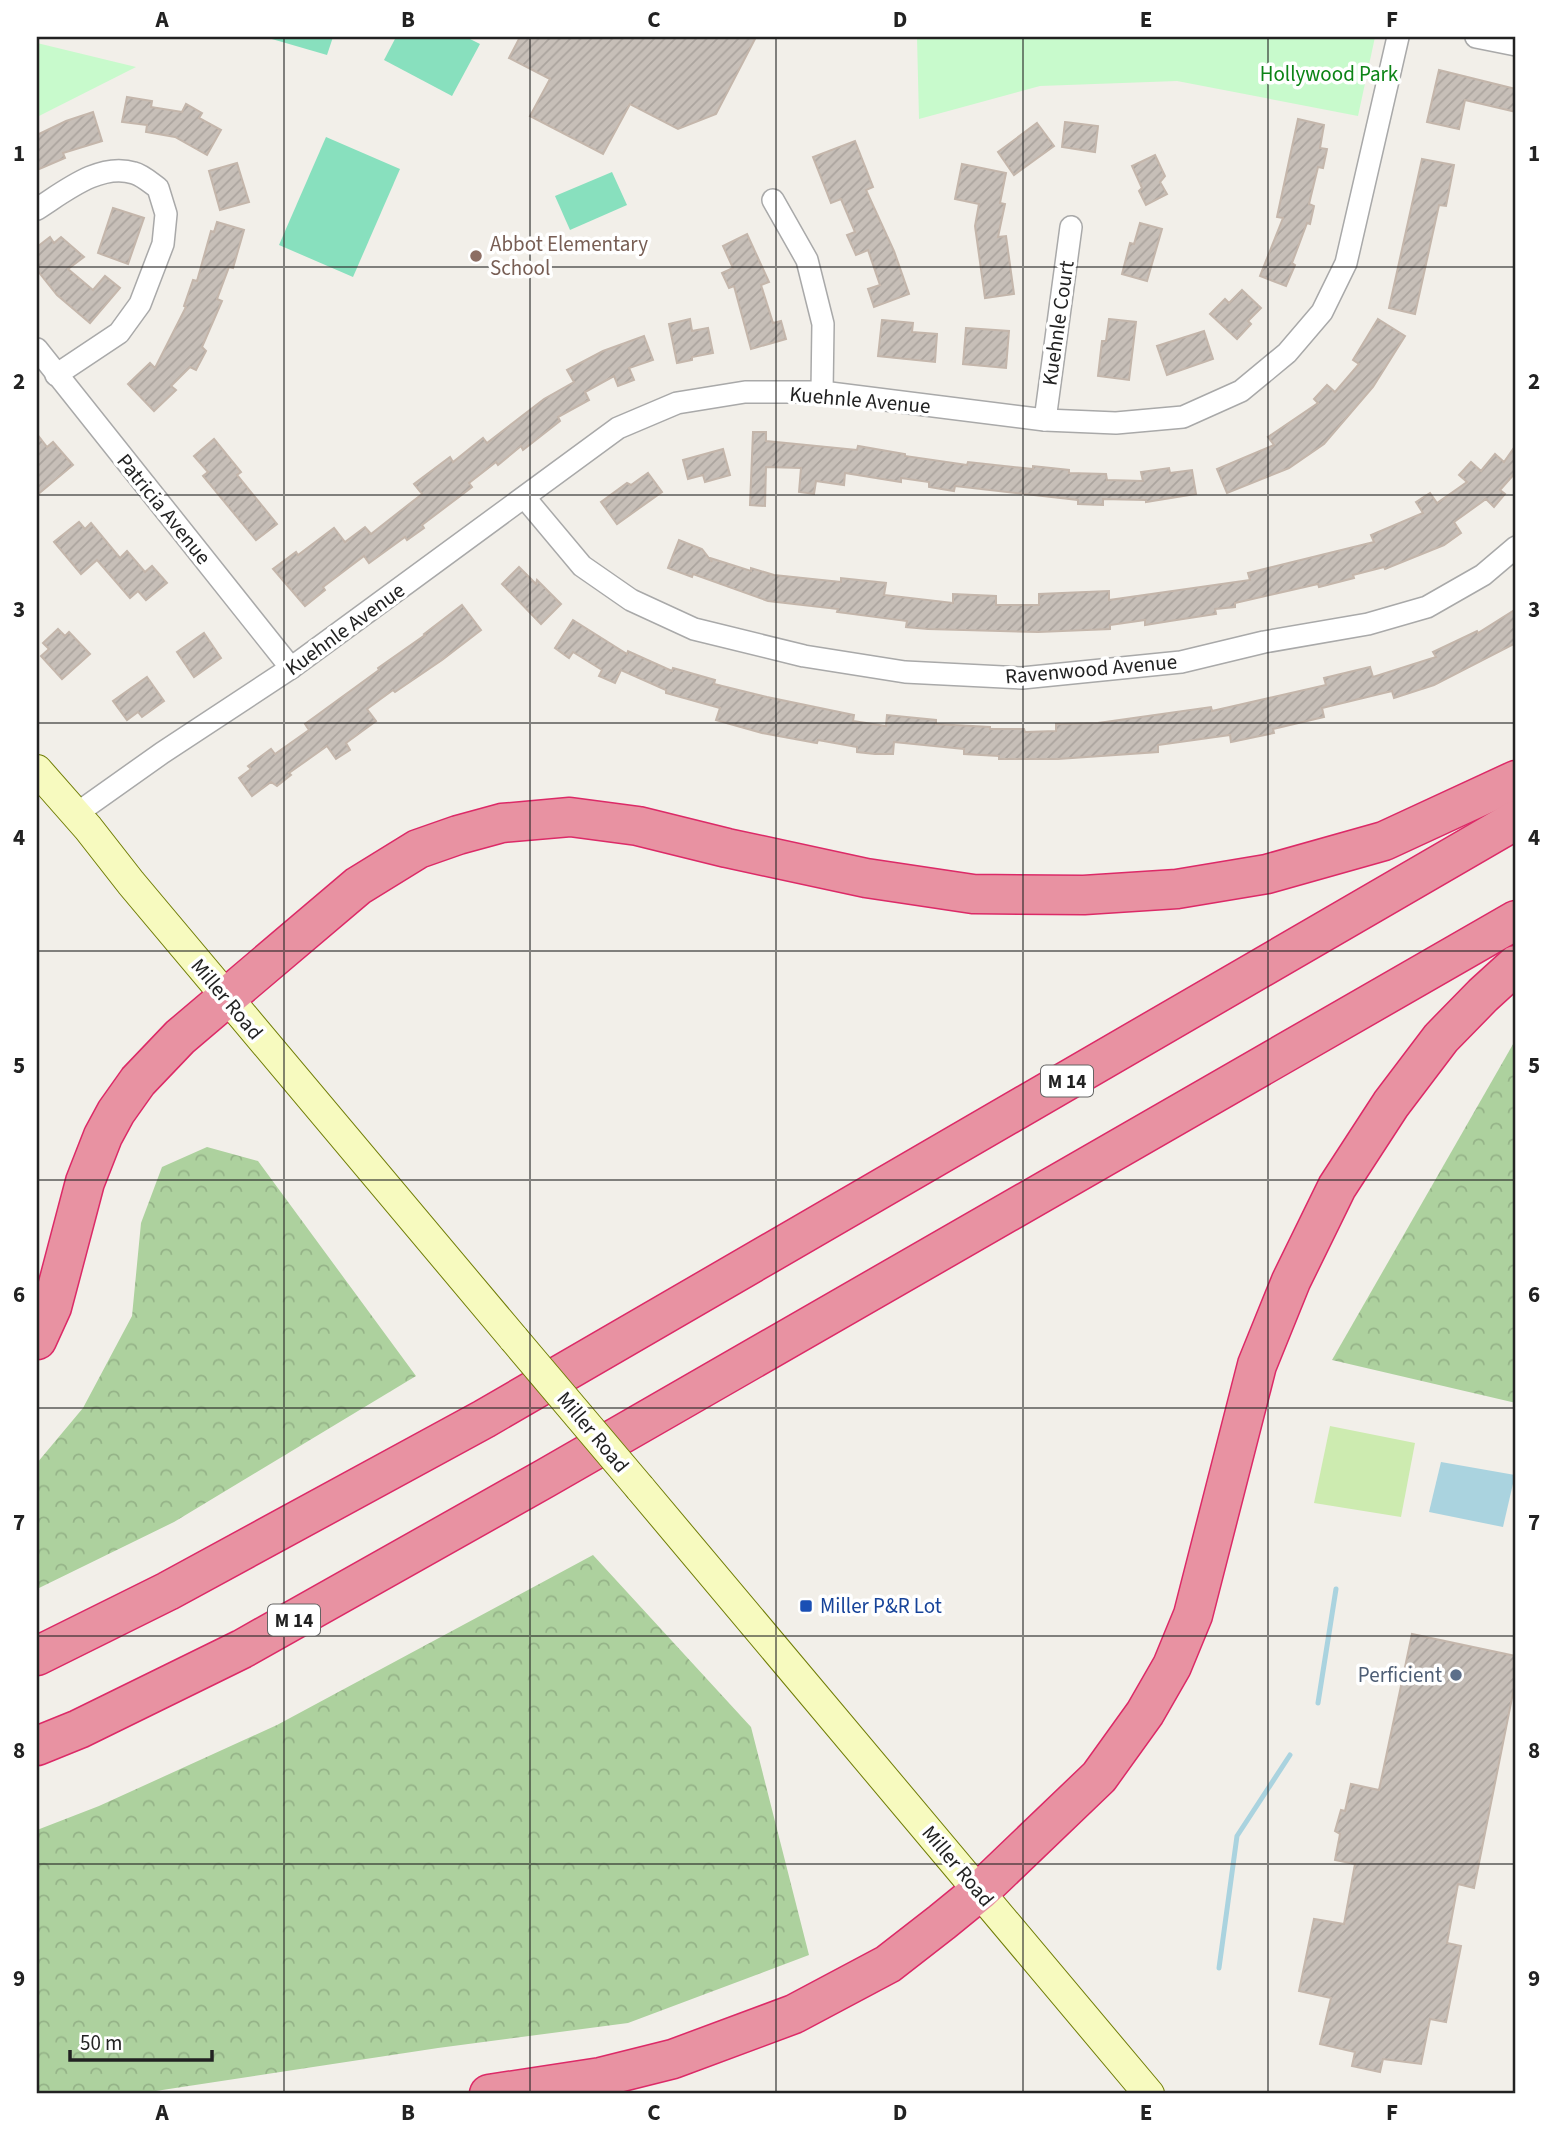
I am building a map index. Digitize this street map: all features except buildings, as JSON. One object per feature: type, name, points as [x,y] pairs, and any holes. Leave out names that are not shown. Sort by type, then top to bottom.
[{"type":"highway","points":[[37,1340],[52,1307],[85,1182],[103,1136],[138,1082],[180,1037],[358,887],[418,849],[502,823],[569,817],[638,826],[866,878],[973,894],[1084,895],[1177,889],[1268,874],[1384,841],[1516,780]]},
{"type":"highway","name":"M 14","points":[[37,1656],[180,1585],[496,1413],[1516,820]]},
{"type":"highway","name":"M 14","points":[[37,1746],[79,1729],[242,1649],[544,1479],[1516,920]]},
{"type":"highway","points":[[489,2094],[601,2077],[673,2059],[794,2014],[888,1964],[980,1891],[1099,1777],[1144,1713],[1172,1666],[1193,1615],[1257,1364],[1290,1281],[1331,1199],[1391,1104],[1441,1038],[1516,965]]},
{"type":"main road","name":"Miller Road","points":[[37,770],[1149,2094]]},
{"type":"street","name":"Kuehnle Avenue","points":[[76,814],[162,753],[291,668],[525,499],[618,428],[677,402],[745,392],[822,392],[1045,420],[1116,423],[1183,417],[1241,391],[1287,353],[1322,312],[1346,262],[1398,37]]},
{"type":"street","points":[[1476,37],[1516,45]]},
{"type":"street","points":[[37,209],[78,182],[109,172],[135,173],[159,188],[166,214],[163,244],[140,304],[119,334],[57,375]]},
{"type":"street","points":[[773,200],[807,260],[823,324],[822,392]]},
{"type":"street","name":"Kuehnle Court","points":[[1045,420],[1071,227]]},
{"type":"street","name":"Patricia Avenue","points":[[37,349],[291,668]]},
{"type":"street","name":"Ravenwood Avenue","points":[[525,499],[582,566],[631,600],[694,629],[804,656],[905,672],[1022,678],[1181,662],[1264,642],[1368,624],[1427,607],[1483,575],[1516,547]]},
{"type":"green space","points":[[265,37],[333,37],[327,55]]},
{"type":"green space","points":[[396,37],[466,37],[480,44],[452,96],[384,60]]},
{"type":"green space","name":"Hollywood Park","points":[[917,37],[1375,37],[1358,116],[1177,81],[1040,86],[919,119]]},
{"type":"green space","points":[[37,43],[136,67],[37,117]]},
{"type":"green space","points":[[326,137],[400,169],[353,277],[279,245]]},
{"type":"green space","points":[[612,172],[627,205],[570,230],[555,196]]},
{"type":"green space","points":[[1516,1039],[1516,1403],[1332,1360]]},
{"type":"green space","points":[[207,1147],[258,1161],[416,1376],[174,1522],[37,1589],[37,1463],[83,1408],[132,1316],[141,1223],[162,1167]]},
{"type":"green space","points":[[1330,1426],[1415,1443],[1401,1517],[1314,1503]]},
{"type":"green space","points":[[593,1555],[751,1727],[809,1955],[628,2023],[438,2048],[136,2094],[37,2094],[37,1830],[99,1806],[277,1725]]},
{"type":"water","points":[[1441,1462],[1515,1475],[1503,1527],[1429,1512]]},
{"type":"waterway","points":[[1318,1703],[1336,1589]]},
{"type":"waterway","points":[[1219,1968],[1237,1836],[1290,1755]]},
{"type":"place","name":"Abbot Elementary School","points":[[476,256]]},
{"type":"place","name":"Miller P&R Lot","points":[[806,1606]]},
{"type":"place","name":"Perficient","points":[[1456,1675]]}]
